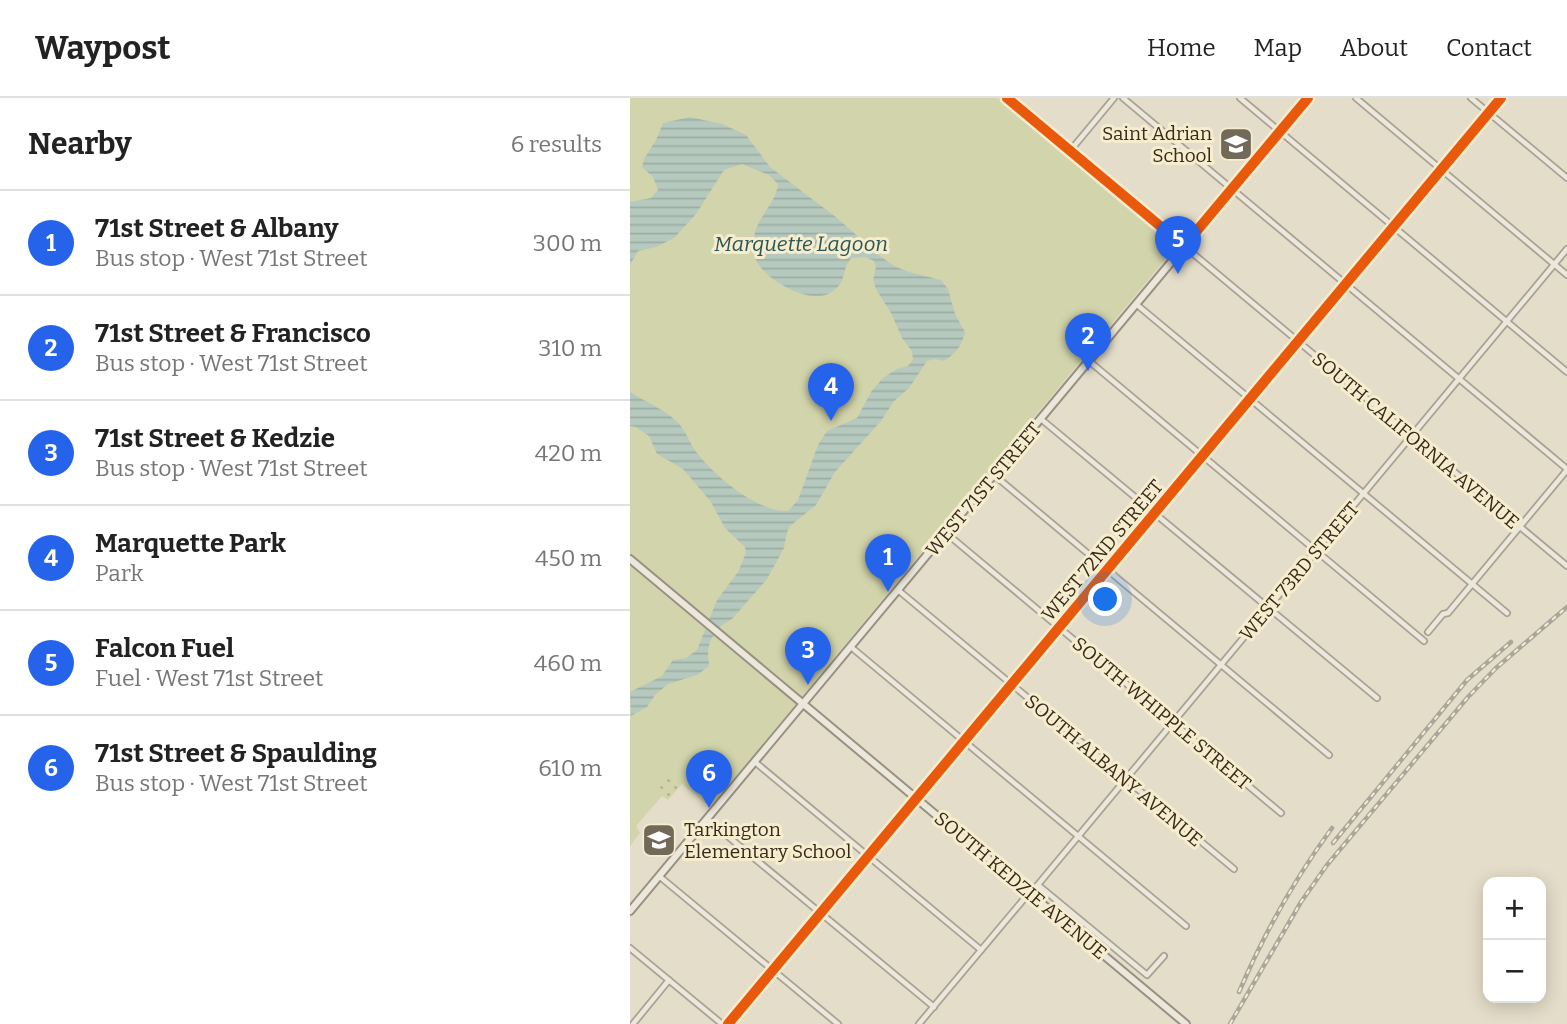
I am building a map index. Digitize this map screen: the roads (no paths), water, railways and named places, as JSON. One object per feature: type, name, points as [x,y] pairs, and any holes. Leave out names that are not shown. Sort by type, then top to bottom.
[{"type":"main road","name":"SOUTH CALIFORNIA AVENUE","points":[[1007,98],[1184,246]]},
{"type":"main road","name":"WEST 71ST STREET","points":[[630,911],[1308,98]]},
{"type":"main road","name":"SOUTH KEDZIE AVENUE","points":[[630,559],[1186,1024]]},
{"type":"street","points":[[1070,151],[1114,98]]},
{"type":"street","points":[[1123,98],[1567,470],[1472,584],[1428,632]]},
{"type":"street","points":[[1240,98],[1567,372]]},
{"type":"street","points":[[1356,98],[1567,275]]},
{"type":"street","points":[[1471,98],[1567,178]]},
{"type":"street","name":"WEST 72ND STREET","points":[[728,1024],[1501,98]]},
{"type":"street","name":"SOUTH CALIFORNIA AVENUE","points":[[1184,246],[1567,566]]},
{"type":"street","name":"WEST 73RD STREET","points":[[919,1024],[1126,780],[1567,249]]},
{"type":"street","points":[[1136,304],[1507,612]]},
{"type":"street","points":[[1089,361],[1424,641]]},
{"type":"street","points":[[1041,419],[1377,698]]},
{"type":"street","points":[[994,475],[1329,755]]},
{"type":"street","name":"SOUTH WHIPPLE STREET","points":[[946,533],[1281,813]]},
{"type":"street","name":"SOUTH ALBANY AVENUE","points":[[898,590],[1234,869]]},
{"type":"street","points":[[851,648],[1186,926]]},
{"type":"street","points":[[755,762],[981,950]]},
{"type":"street","points":[[707,818],[934,1007]]},
{"type":"street","points":[[659,876],[838,1024]]},
{"type":"street","name":"SOUTH KEDZIE AVENUE","points":[[1038,885],[1147,975],[1164,956]]},
{"type":"street","points":[[630,948],[722,1024]]},
{"type":"street","points":[[632,1024],[669,980]]},
{"type":"water","name":"Marquette Lagoon","points":[[690,117],[722,124],[746,135],[770,167],[837,218],[880,256],[909,272],[941,280],[948,289],[955,314],[965,332],[960,345],[948,358],[944,361],[927,361],[909,388],[894,401],[881,421],[835,472],[816,505],[790,526],[784,548],[767,579],[732,619],[719,627],[710,641],[709,666],[697,675],[668,684],[655,695],[647,707],[631,716],[630,692],[662,676],[673,660],[686,658],[697,650],[717,600],[738,572],[746,553],[745,547],[725,528],[711,502],[683,469],[657,454],[649,436],[630,426],[630,392],[675,420],[702,459],[736,490],[762,505],[788,511],[798,500],[818,445],[827,431],[857,418],[871,392],[883,378],[908,366],[913,360],[912,351],[902,338],[876,289],[873,280],[876,267],[874,261],[865,257],[852,258],[836,289],[821,296],[811,296],[789,288],[761,268],[754,255],[754,238],[778,184],[769,175],[742,164],[724,170],[696,214],[674,238],[656,247],[638,251],[630,265],[630,202],[651,198],[658,190],[653,177],[642,167],[644,159],[663,123]]},
{"type":"railway","points":[[1230,1024],[1301,902],[1327,865],[1468,697],[1496,668],[1567,607]]},
{"type":"railway","points":[[1333,843],[1467,680],[1511,642]]},
{"type":"railway","points":[[1239,992],[1281,907],[1332,828]]},
{"type":"place","name":"Saint Adrian School","points":[[1236,144]]},
{"type":"place","name":"Falcon Fuel","points":[[1178,274]]},
{"type":"place","name":"71st Street & Francisco","points":[[1088,371]]},
{"type":"place","name":"Marquette Park","points":[[831,421]]},
{"type":"place","name":"71st Street & Albany","points":[[888,592]]},
{"type":"place","name":"71st Street & Kedzie","points":[[808,685]]},
{"type":"place","name":"71st Street & Spaulding","points":[[709,808]]},
{"type":"place","name":"Tarkington Elementary School","points":[[659,840]]}]
